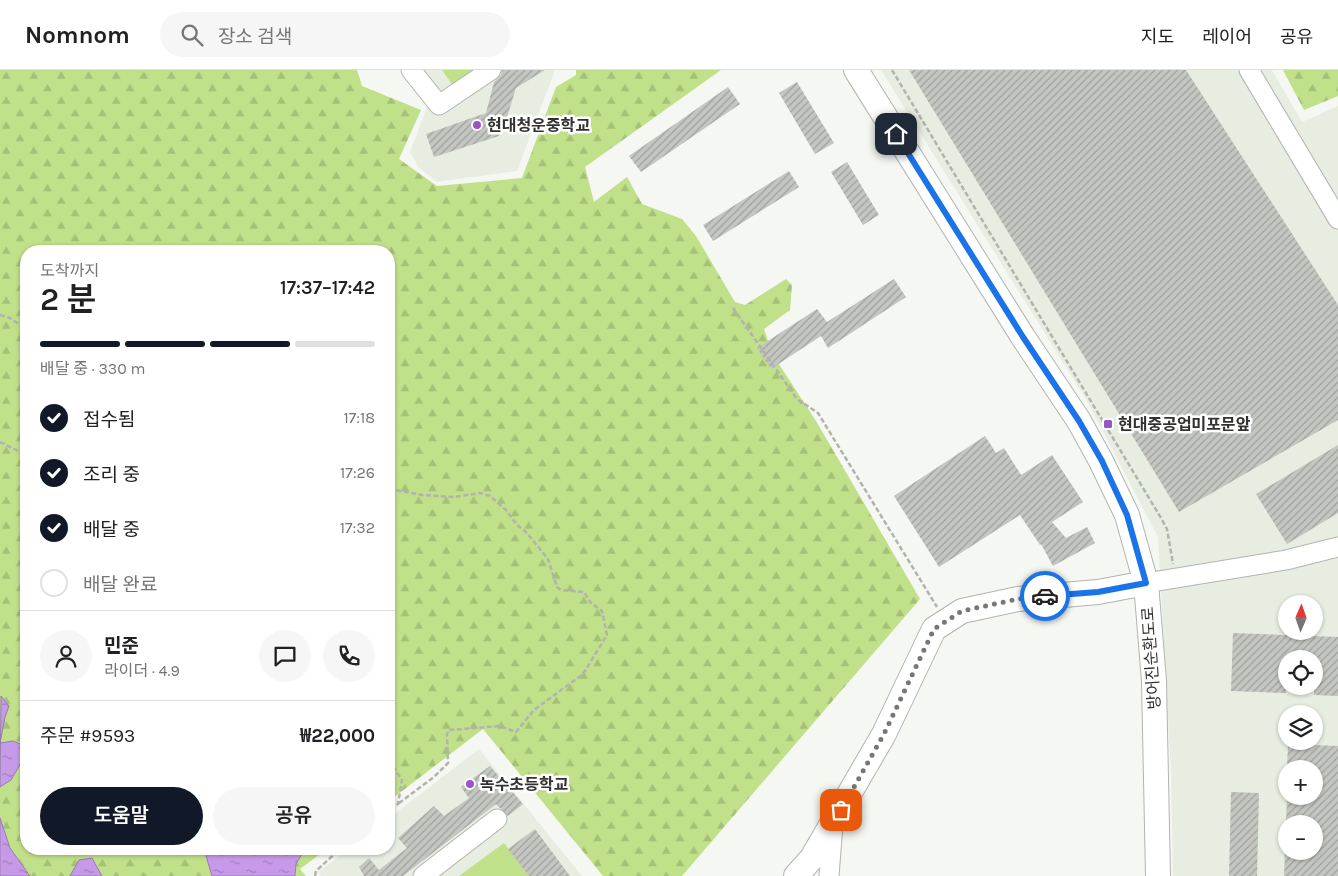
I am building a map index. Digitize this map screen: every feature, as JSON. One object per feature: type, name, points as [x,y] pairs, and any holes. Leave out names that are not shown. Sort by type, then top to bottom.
[{"type":"main road","name":"방어진순환도로","points":[[856,70],[1023,337],[1079,421],[1102,461],[1127,515],[1146,583],[1155,690],[1158,876]]},
{"type":"main road","points":[[796,876],[812,858],[884,734],[934,629],[962,611],[1018,599],[1098,592],[1146,583]]},
{"type":"street","points":[[412,70],[439,105],[491,70]]},
{"type":"street","points":[[1249,70],[1338,219]]},
{"type":"street","points":[[1146,583],[1286,560],[1338,547]]},
{"type":"street","points":[[423,876],[497,819]]},
{"type":"street","points":[[829,876],[833,823]]},
{"type":"path","points":[[892,70],[1161,518],[1167,529],[1175,578]]},
{"type":"path","points":[[733,308],[797,399],[818,413],[946,621]]},
{"type":"path","points":[[0,315],[10,318],[20,325]]},
{"type":"path","points":[[0,442],[20,452]]},
{"type":"path","points":[[395,491],[423,496],[454,496],[480,493],[490,496],[506,510],[516,525],[526,532],[548,559],[557,587],[561,590],[584,592],[591,603],[602,611],[607,635],[583,674],[534,710],[516,732],[500,726],[449,730],[446,734],[448,763],[434,777],[395,806]]},
{"type":"path","points":[[395,769],[402,780],[398,804]]},
{"type":"path","points":[[316,876],[316,871],[333,855]]},
{"type":"shaded area","name":"현대청운중학교","points":[[409,70],[555,70],[517,171],[437,182],[419,168],[410,152],[430,99]]},
{"type":"shaded area","points":[[881,70],[1272,70],[1302,122],[1338,106],[1338,876],[1173,876],[1171,773],[1158,537],[1087,401]]},
{"type":"shaded area","name":"녹수초등학교","points":[[479,749],[582,876],[321,876],[318,872],[341,855],[395,855],[395,813]]},
{"type":"green space","points":[[0,70],[357,70],[362,86],[421,110],[399,159],[437,186],[522,178],[556,87],[576,75],[576,70],[721,70],[585,167],[594,202],[627,177],[642,204],[682,219],[696,236],[735,302],[745,305],[786,279],[792,285],[790,310],[764,329],[773,355],[816,421],[920,599],[682,876],[603,876],[483,729],[395,796],[395,245],[20,245],[20,855],[319,855],[300,869],[306,876],[0,876]]},
{"type":"green space","points":[[442,70],[474,70],[454,87]]},
{"type":"green space","points":[[1283,70],[1338,70],[1338,96],[1304,110]]},
{"type":"green space","points":[[504,843],[529,876],[459,876]]},
{"type":"water","points":[[1,696],[9,706],[1,740]]},
{"type":"water","points":[[13,741],[20,744],[20,764],[11,780],[0,787],[0,743]]},
{"type":"water","points":[[0,818],[10,848],[30,876],[0,876]]},
{"type":"water","points":[[206,855],[301,855],[296,864],[295,876],[212,876]]},
{"type":"water","points":[[92,858],[102,876],[70,876],[79,860]]},
{"type":"building","points":[[502,70],[545,70],[516,88],[504,127],[499,136],[434,157],[426,134],[486,113],[494,82],[501,75]]},
{"type":"building","points":[[909,70],[1186,70],[1338,305],[1338,420],[1179,512]]},
{"type":"building","points":[[797,82],[834,143],[815,154],[779,93]]},
{"type":"building","points":[[728,87],[740,104],[641,172],[629,156]]},
{"type":"building","points":[[847,162],[879,215],[863,225],[831,172]]},
{"type":"building","points":[[789,171],[799,187],[713,241],[703,225]]},
{"type":"building","points":[[894,279],[906,297],[828,348],[821,336],[771,369],[757,348],[817,309],[827,322]]},
{"type":"building","points":[[985,436],[996,453],[1004,448],[1021,475],[1052,455],[1083,502],[1052,522],[1066,538],[1087,527],[1095,543],[1053,566],[1041,544],[1020,515],[939,567],[894,496]]},
{"type":"building","points":[[1338,445],[1338,513],[1287,544],[1256,494]]},
{"type":"building","points":[[1233,633],[1278,635],[1278,640],[1323,640],[1323,636],[1338,637],[1338,696],[1314,695],[1323,695],[1323,650],[1278,650],[1278,693],[1231,691]]},
{"type":"building","points":[[1323,745],[1338,746],[1338,876],[1284,876],[1285,860],[1323,860],[1323,815],[1286,815],[1287,805],[1323,805],[1323,760],[1287,760],[1288,750],[1323,750]]},
{"type":"building","points":[[490,766],[523,804],[508,816],[496,804],[403,876],[364,876],[359,867],[369,858],[379,870],[407,848],[398,838],[434,806],[444,816],[469,798],[461,787]]},
{"type":"building","points":[[1231,792],[1259,793],[1257,876],[1229,876]]},
{"type":"building","points":[[535,829],[570,876],[529,876],[508,849]]},
{"type":"way so far","points":[[841,810],[884,734],[905,688],[925,652],[934,629],[962,611],[1018,599],[1045,596]]},
{"type":"place","name":"현대청운중학교","points":[[477,125]]},
{"type":"place","name":"현대중공업미포문앞","points":[[1108,424]]},
{"type":"place","name":"녹수초등학교","points":[[470,784]]},
{"type":"route","points":[[896,134],[1023,337],[1079,421],[1102,461],[1127,515],[1146,583],[1098,592],[1045,596]]}]
